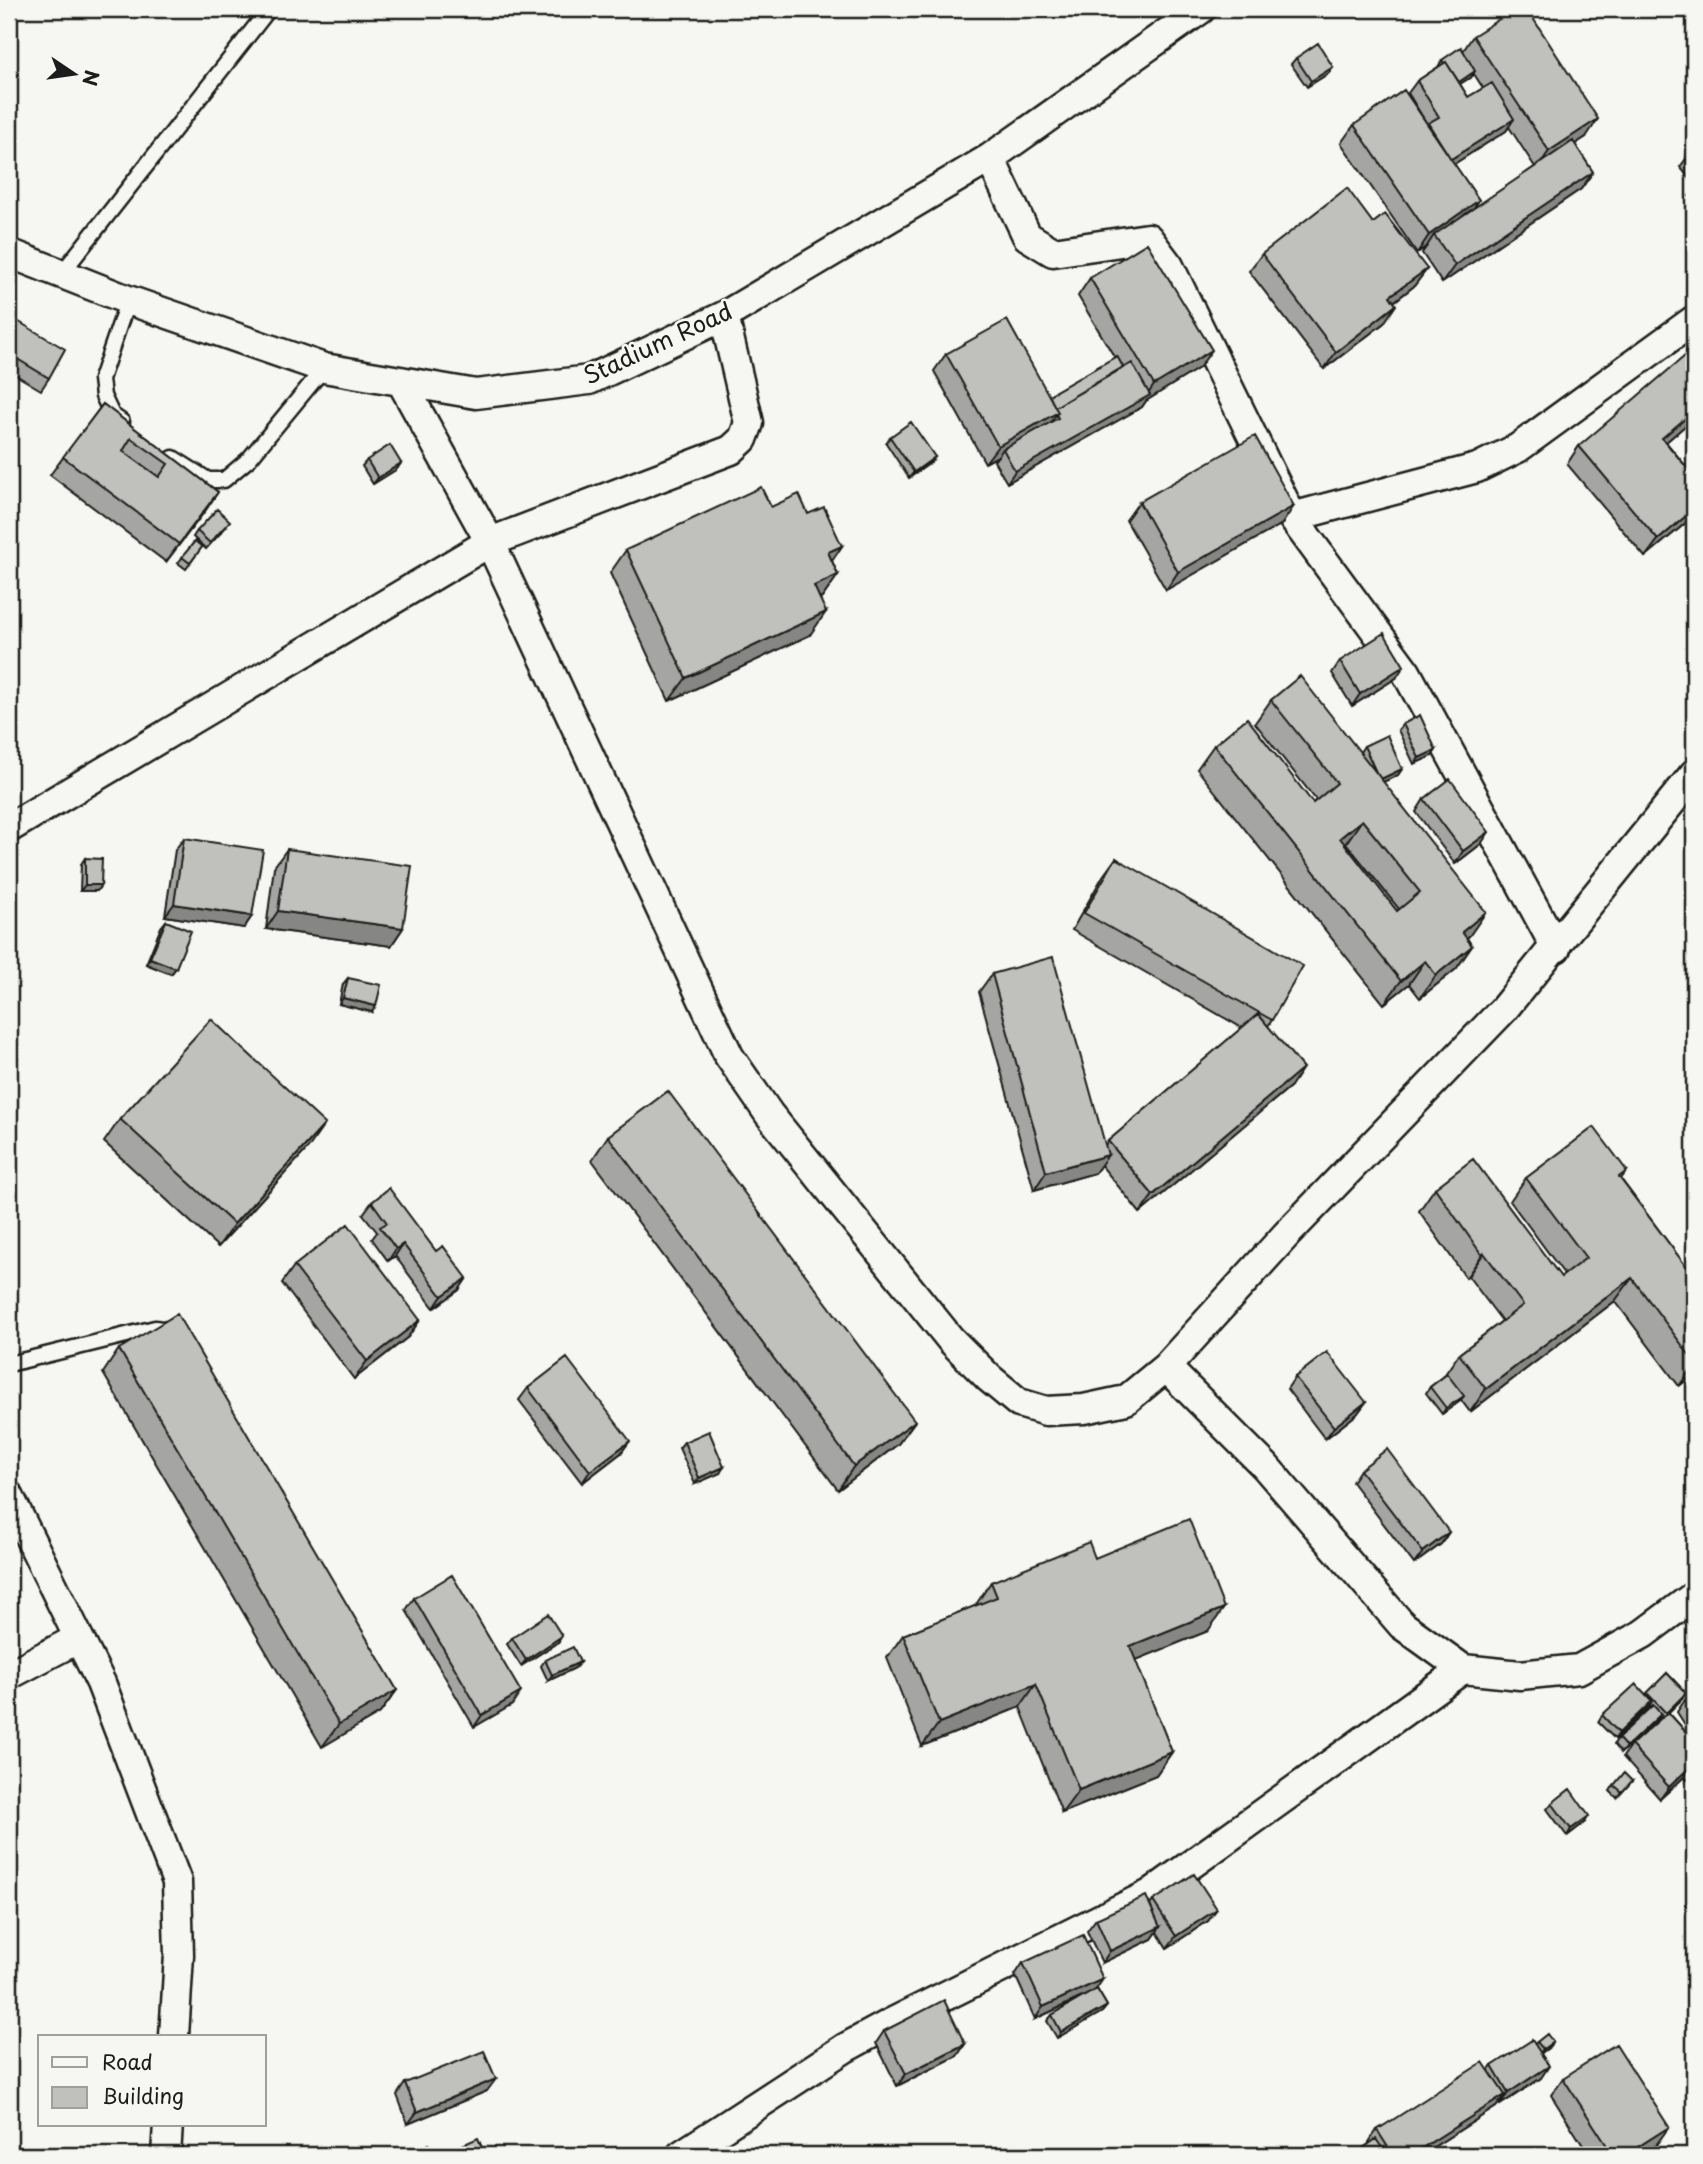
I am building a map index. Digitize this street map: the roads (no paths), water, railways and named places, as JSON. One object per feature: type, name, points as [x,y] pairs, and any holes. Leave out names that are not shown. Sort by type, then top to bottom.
[{"type":"street","name":"Stadium Road","points":[[9,253],[128,300],[324,368],[476,394],[589,380],[724,316],[989,158],[1201,9]]},
{"type":"street","points":[[989,158],[1027,236],[1053,251],[1148,238],[1169,266],[1292,517],[1406,672],[1556,948]]},
{"type":"street","points":[[9,828],[490,542],[721,455],[737,444],[747,430],[749,417],[724,316]]},
{"type":"street","points":[[1292,517],[1477,468],[1518,448],[1693,324]]},
{"type":"street","points":[[401,381],[490,542],[729,1056],[769,1114],[951,1340],[1019,1403],[1046,1411],[1084,1409],[1126,1400],[1166,1367],[1229,1295],[1503,1010],[1556,948],[1615,869],[1694,774]]},
{"type":"street","points":[[1166,1367],[1265,1466],[1402,1625],[1463,1669],[1520,1675],[1579,1669],[1643,1634],[1694,1596]]},
{"type":"street","points":[[9,1496],[102,1683],[177,1882],[179,1955],[174,2035]]},
{"type":"street","points":[[9,1675],[79,1637]]},
{"type":"street","points":[[681,2155],[857,2042],[1150,1894],[1463,1669]]},
{"type":"street","points":[[166,2155],[168,2126]]},
{"type":"lane","points":[[62,274],[269,9]]},
{"type":"lane","points":[[128,300],[101,379],[103,396],[112,415],[133,430]]},
{"type":"lane","points":[[165,453],[208,480],[224,480],[249,459],[324,368]]},
{"type":"lane","points":[[9,1364],[155,1328],[168,1330],[178,1345]]}]
